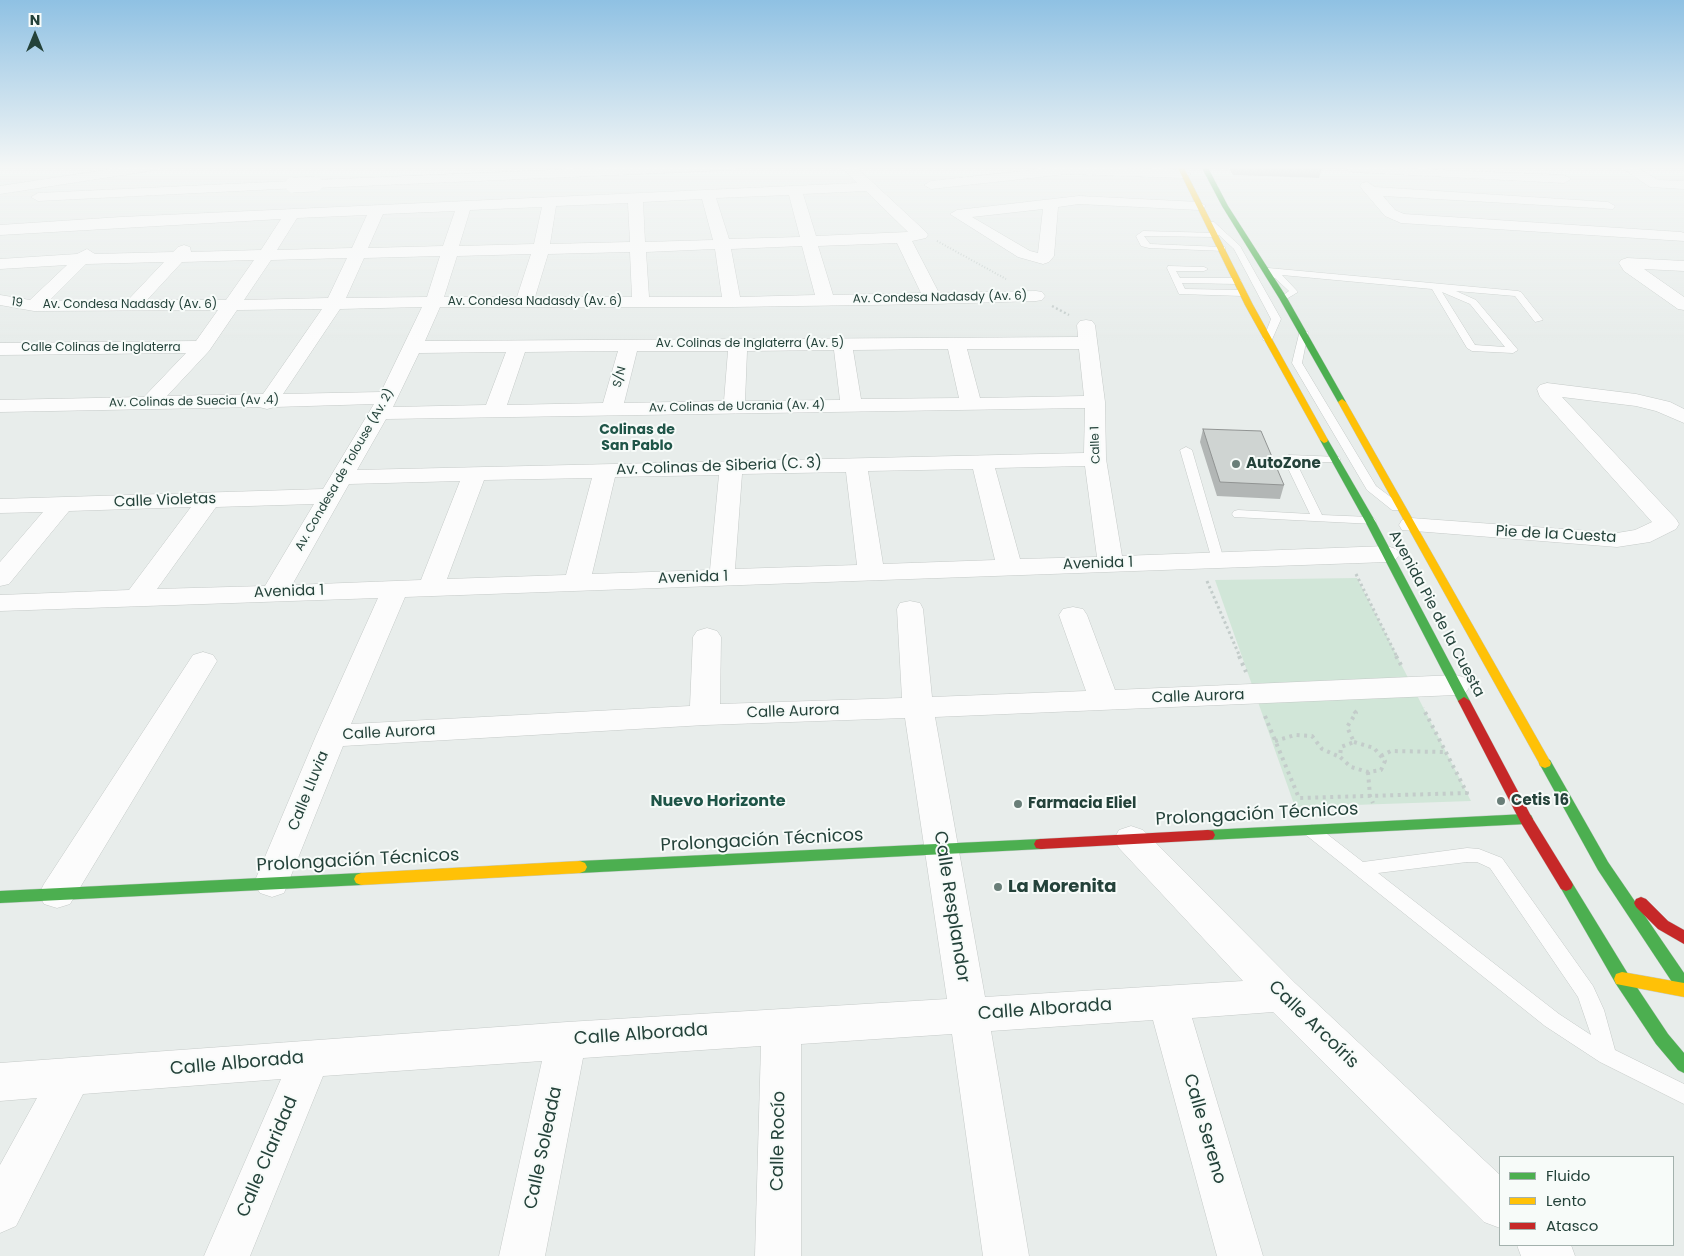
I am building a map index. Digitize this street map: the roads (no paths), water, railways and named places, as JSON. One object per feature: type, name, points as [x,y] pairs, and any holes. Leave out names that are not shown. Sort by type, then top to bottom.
[{"type":"main road","name":"Avenida Pie de la Cuesta","points":[[1209,225],[1268,340],[1370,522],[1526,819],[1622,979],[1662,1039],[1684,1065]]},
{"type":"main road","name":"Avenida Pie de la Cuesta","points":[[1237,225],[1268,272],[1303,332],[1603,866],[1684,988]]},
{"type":"main road","name":"Prolongación Técnicos","points":[[0,897],[1526,819]]},
{"type":"main road","points":[[1603,866],[1663,925],[1684,938]]},
{"type":"main road","points":[[1622,979],[1684,988]]},
{"type":"main road","points":[[1662,1039],[1677,1040]]},
{"type":"street","points":[[3,237],[24,228],[79,225]]},
{"type":"street","points":[[34,306],[80,259],[118,225]]},
{"type":"street","points":[[133,305],[177,258],[205,225]]},
{"type":"street","points":[[149,404],[202,347],[285,225]]},
{"type":"street","points":[[268,402],[335,303],[370,225]]},
{"type":"street","name":"Av. Condesa de Tolouse (Av. 2)","points":[[274,593],[384,405],[434,302],[458,225]]},
{"type":"street","points":[[524,303],[541,249],[546,225]]},
{"type":"street","points":[[637,225],[640,302]]},
{"type":"street","points":[[717,225],[722,244],[732,302]]},
{"type":"street","points":[[806,225],[826,299]]},
{"type":"street","points":[[0,264],[80,259],[811,242],[903,238],[920,235],[909,225]]},
{"type":"street","points":[[975,225],[1024,254],[1042,259],[1046,256],[1049,225]]},
{"type":"street","points":[[1494,225],[1681,237]]},
{"type":"street","points":[[1637,225],[1654,236]]},
{"type":"street","points":[[903,238],[933,298]]},
{"type":"street","points":[[1684,266],[1627,263],[1684,305]]},
{"type":"street","name":"Av. Condesa Nadasdy (Av. 6)","points":[[34,306],[434,302],[732,302],[1036,296]]},
{"type":"street","name":"19","points":[[0,300],[34,306]]},
{"type":"street","name":"Av. Colinas de Inglaterra (Av. 5)","points":[[412,347],[956,343],[1087,334]]},
{"type":"street","name":"Calle 1","points":[[1087,334],[1094,402],[1095,459],[1111,564]]},
{"type":"street","points":[[956,343],[971,403]]},
{"type":"street","points":[[734,407],[738,344]]},
{"type":"street","points":[[843,344],[851,405]]},
{"type":"street","name":"S/N","points":[[612,409],[629,345]]},
{"type":"street","points":[[494,411],[518,346]]},
{"type":"street","name":"Calle Colinas de Inglaterra","points":[[0,348],[202,347]]},
{"type":"street","name":"Pie de la Cuesta","points":[[1408,519],[1617,540],[1641,537],[1675,526],[1547,393],[1547,389],[1636,400],[1663,406],[1684,418]]},
{"type":"street","name":"Av. Colinas de Suecia (Av .4)","points":[[0,406],[268,402],[384,405]]},
{"type":"street","name":"Av. Colinas de Ucrania (Av. 4)","points":[[384,405],[494,411],[1094,402]]},
{"type":"street","name":"Av. Colinas de Siberia (C. 3)","points":[[337,486],[475,474],[730,466],[1095,459]]},
{"type":"street","points":[[982,461],[1009,567]]},
{"type":"street","points":[[856,463],[871,572]]},
{"type":"street","points":[[722,577],[730,466]]},
{"type":"street","points":[[577,583],[605,470]]},
{"type":"street","points":[[431,588],[475,474]]},
{"type":"street","name":"Calle Violetas","points":[[0,506],[209,500],[337,486]]},
{"type":"street","points":[[137,598],[209,500]]},
{"type":"street","points":[[0,578],[62,504]]},
{"type":"street","name":"Avenida 1","points":[[0,603],[1387,554]]},
{"type":"street","name":"Calle Lluvia","points":[[272,884],[331,736],[395,589]]},
{"type":"street","name":"Calle Resplandor","points":[[910,609],[918,707],[1006,1256]]},
{"type":"street","points":[[1074,615],[1104,701]]},
{"type":"street","points":[[705,715],[707,637]]},
{"type":"street","points":[[57,894],[203,661]]},
{"type":"street","name":"Calle Aurora","points":[[331,736],[705,715],[1256,695],[1456,685]]},
{"type":"street","name":"Calle Arcoíris","points":[[1130,839],[1281,995],[1499,1205]]},
{"type":"street","name":"Calle Alborada","points":[[0,1082],[567,1040],[1281,995]]},
{"type":"street","name":"Calle Sereno","points":[[1168,1002],[1240,1256]]},
{"type":"street","name":"Calle Rocío","points":[[778,1256],[781,1026]]},
{"type":"street","name":"Calle Soleada","points":[[522,1256],[567,1040]]},
{"type":"street","name":"Calle Claridad","points":[[227,1256],[310,1058]]},
{"type":"street","points":[[0,1210],[71,1077]]},
{"type":"street","points":[[1541,1246],[1552,1256]]},
{"type":"lane","points":[[1214,225],[1237,248],[1276,319],[1268,340]]},
{"type":"lane","points":[[1215,235],[1143,233],[1140,236],[1144,244],[1149,246],[1222,248]]},
{"type":"lane","points":[[1204,268],[1171,268],[1182,292],[1243,293]]},
{"type":"lane","points":[[1268,272],[1518,294],[1538,320]]},
{"type":"lane","points":[[1176,280],[1238,281]]},
{"type":"lane","points":[[1435,287],[1460,295],[1473,302],[1513,350],[1472,348],[1435,287]]},
{"type":"lane","points":[[1303,332],[1298,363],[1371,488],[1408,519]]},
{"type":"lane","points":[[1186,450],[1208,560]]},
{"type":"lane","points":[[1318,518],[1289,458],[1335,459]]},
{"type":"lane","points":[[1238,514],[1370,522]]},
{"type":"lane","points":[[1310,830],[1552,1020],[1607,1056],[1684,1094]]},
{"type":"lane","points":[[1359,869],[1467,855],[1479,856],[1496,863],[1586,992],[1594,1010],[1607,1056]]},
{"type":"place","name":"AutoZone","points":[[1236,464]]},
{"type":"place","name":"Cetis 16","points":[[1501,801]]},
{"type":"place","name":"Farmacia Eliel","points":[[1018,804]]},
{"type":"place","name":"La Morenita","points":[[998,887]]},
{"type":"district","name":"Colinas de San Pablo","points":[[637,438]]},
{"type":"district","name":"Nuevo Horizonte","points":[[718,802]]}]
